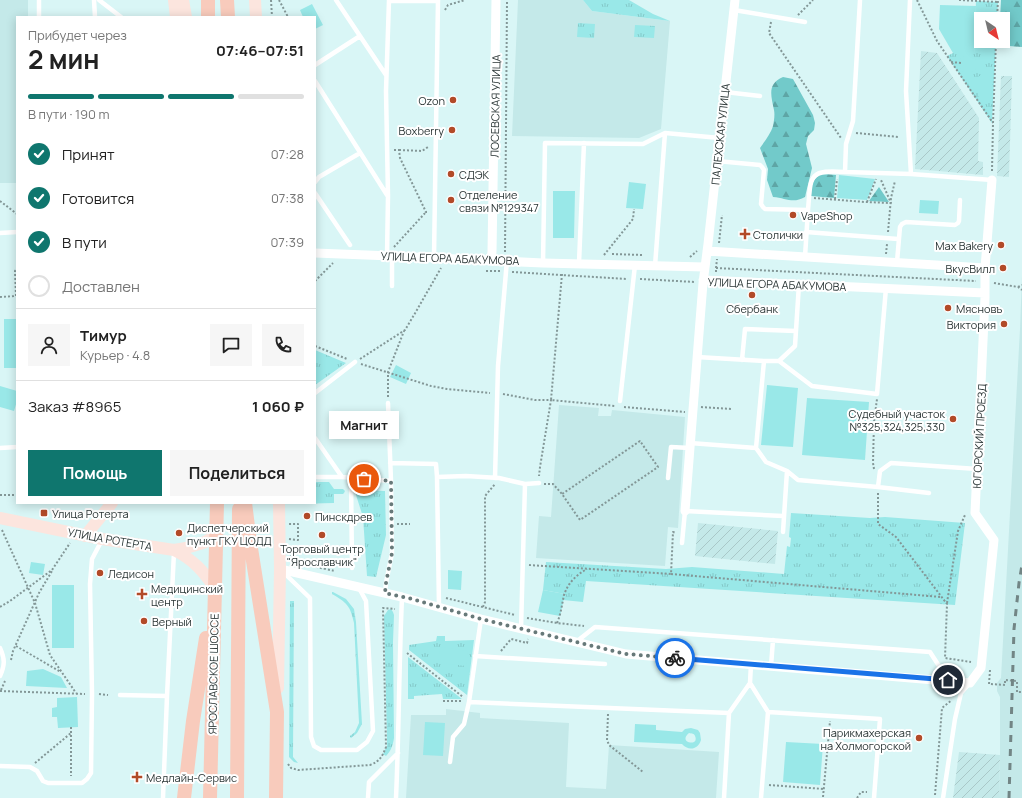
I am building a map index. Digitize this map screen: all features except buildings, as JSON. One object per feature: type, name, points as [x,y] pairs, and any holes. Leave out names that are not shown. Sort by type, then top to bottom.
[{"type":"main road","points":[[208,0],[208,16]]},
{"type":"main road","points":[[227,0],[228,16]]},
{"type":"main road","name":"ЯРОСЛАВСКОЕ ШОССЕ","points":[[210,798],[217,504]]},
{"type":"main road","points":[[237,798],[239,504]]},
{"type":"main road","points":[[246,504],[250,542],[277,712],[276,798]]},
{"type":"main road","points":[[184,798],[193,722],[215,588]]},
{"type":"street","points":[[174,0],[176,16]]},
{"type":"street","points":[[183,0],[186,16]]},
{"type":"street","points":[[256,0],[256,16]]},
{"type":"street","name":"ЛОСЕВСКАЯ УЛИЦА","points":[[492,256],[496,0]]},
{"type":"street","name":"ПАЛЕХСКАЯ УЛИЦА","points":[[703,281],[735,0]]},
{"type":"street","name":"ЮГОРСКИЙ ПРОЕЗД","points":[[970,682],[981,668],[994,540],[975,513],[985,268],[992,180]]},
{"type":"street","points":[[708,247],[805,257],[985,268]]},
{"type":"street","name":"УЛИЦА ЕГОРА АБАКУМОВА","points":[[316,253],[390,251],[434,257],[492,256],[507,260],[542,263],[705,267]]},
{"type":"street","name":"УЛИЦА ЕГОРА АБАКУМОВА","points":[[685,511],[703,281],[716,280],[985,293]]},
{"type":"street","points":[[277,712],[280,569],[278,504]]},
{"type":"street","points":[[81,535],[107,506]]},
{"type":"street","name":"УЛИЦА РОТЕРТА","points":[[1,523],[174,550],[203,543],[217,533]]},
{"type":"street","points":[[174,550],[186,556],[195,564],[215,588]]},
{"type":"street","points":[[280,569],[402,597],[481,619],[626,654],[970,682]]},
{"type":"lane","points":[[39,0],[39,16]]},
{"type":"lane","points":[[94,0],[95,16]]},
{"type":"lane","points":[[99,0],[120,16]]},
{"type":"lane","points":[[336,0],[386,75]]},
{"type":"lane","points":[[392,286],[387,150],[386,75],[388,0],[438,1],[434,257]]},
{"type":"lane","points":[[845,172],[846,144],[852,121],[860,0]]},
{"type":"lane","points":[[910,0],[906,91],[911,174]]},
{"type":"lane","points":[[734,10],[805,22]]},
{"type":"lane","points":[[316,64],[360,36]]},
{"type":"lane","points":[[316,83],[388,196]]},
{"type":"lane","points":[[725,92],[760,96]]},
{"type":"lane","points":[[655,266],[665,133]]},
{"type":"lane","points":[[542,263],[545,142],[643,144],[665,133],[720,138]]},
{"type":"lane","points":[[578,264],[584,143]]},
{"type":"lane","points":[[316,181],[319,177],[360,153]]},
{"type":"lane","points":[[717,161],[760,165],[762,167],[764,170],[761,204],[765,209],[808,210]]},
{"type":"lane","points":[[805,257],[809,197],[812,178],[817,173],[838,171],[911,174],[992,180]]},
{"type":"lane","points":[[316,194],[350,245]]},
{"type":"lane","points":[[897,262],[898,239],[902,224],[906,222],[955,225],[959,221],[960,200]]},
{"type":"lane","points":[[0,233],[16,232]]},
{"type":"lane","points":[[806,232],[898,239]]},
{"type":"lane","points":[[497,478],[498,366],[507,260]]},
{"type":"lane","points":[[620,401],[635,265]]},
{"type":"lane","points":[[779,361],[795,346],[802,284]]},
{"type":"lane","points":[[697,357],[779,361],[812,386],[877,394],[886,288]]},
{"type":"lane","points":[[742,360],[745,329],[796,330]]},
{"type":"lane","points":[[764,361],[756,448],[766,462],[786,471],[798,480],[929,493]]},
{"type":"lane","points":[[316,392],[355,362]]},
{"type":"lane","points":[[385,593],[392,553],[388,403]]},
{"type":"lane","points":[[316,439],[342,477]]},
{"type":"lane","points":[[668,478],[671,446],[756,448]]},
{"type":"lane","points":[[0,448],[16,447]]},
{"type":"lane","points":[[390,463],[436,464],[439,607]]},
{"type":"lane","points":[[878,487],[880,470],[891,463],[977,469]]},
{"type":"lane","points":[[783,532],[786,471]]},
{"type":"lane","points":[[437,477],[466,476],[497,478],[525,484],[539,483]]},
{"type":"lane","points":[[316,477],[342,477],[391,481]]},
{"type":"lane","points":[[351,478],[352,568]]},
{"type":"lane","points":[[521,629],[525,484]]},
{"type":"lane","points":[[682,542],[685,511],[783,516]]},
{"type":"lane","points":[[0,766],[30,767],[37,771],[43,781],[48,783],[82,783],[87,780],[91,773],[92,694],[90,584],[92,558],[102,539]]},
{"type":"lane","points":[[162,798],[174,550]]},
{"type":"lane","points":[[280,569],[310,598],[311,737],[314,746],[321,750],[357,750],[367,742],[373,731],[366,601],[359,587]]},
{"type":"lane","points":[[396,798],[402,597]]},
{"type":"lane","points":[[450,762],[453,737],[464,724],[469,702],[481,619]]},
{"type":"lane","points":[[576,642],[595,627],[930,652],[948,680]]},
{"type":"lane","points":[[771,666],[774,640]]},
{"type":"lane","points":[[0,648],[4,656],[4,667],[0,676]]},
{"type":"lane","points":[[475,656],[605,664]]},
{"type":"lane","points":[[724,798],[729,713],[750,683],[751,664]]},
{"type":"lane","points":[[943,798],[955,719],[961,693],[970,682]]},
{"type":"lane","points":[[750,683],[768,712],[761,798]]},
{"type":"lane","points":[[120,695],[166,696]]},
{"type":"lane","points":[[469,702],[729,713]]},
{"type":"lane","points":[[768,712],[880,719],[874,795]]},
{"type":"lane","points":[[368,798],[369,782],[398,753]]},
{"type":"path","points":[[271,0],[272,16]]},
{"type":"path","points":[[279,0],[287,16]]},
{"type":"path","points":[[438,19],[448,5],[465,0]]},
{"type":"path","points":[[492,256],[505,252],[507,0]]},
{"type":"path","points":[[793,20],[813,0]]},
{"type":"path","points":[[917,0],[937,40],[993,123]]},
{"type":"path","points":[[959,0],[998,1],[997,12]]},
{"type":"path","points":[[773,17],[769,33],[846,144]]},
{"type":"path","points":[[992,180],[996,48]]},
{"type":"path","points":[[951,62],[961,63]]},
{"type":"path","points":[[850,132],[899,137]]},
{"type":"path","points":[[387,150],[422,152],[436,141]]},
{"type":"path","points":[[399,150],[400,158],[426,212]]},
{"type":"path","points":[[835,199],[838,171]]},
{"type":"path","points":[[867,202],[879,173]]},
{"type":"path","points":[[879,173],[891,203]]},
{"type":"path","points":[[886,256],[891,203],[896,174]]},
{"type":"path","points":[[809,197],[891,203]]},
{"type":"path","points":[[0,201],[16,213]]},
{"type":"path","points":[[634,209],[633,219],[604,255],[622,254],[656,256]]},
{"type":"path","points":[[426,212],[435,213]]},
{"type":"path","points":[[390,251],[426,212]]},
{"type":"path","points":[[390,251],[401,247]]},
{"type":"path","points":[[689,257],[708,247]]},
{"type":"path","points":[[316,279],[334,262],[327,262]]},
{"type":"path","points":[[562,494],[640,441],[658,467],[580,520],[562,494],[553,484],[539,483],[540,467],[551,400],[563,263]]},
{"type":"path","points":[[388,403],[388,372],[405,330],[441,268],[445,268]]},
{"type":"path","points":[[716,280],[716,268],[985,282],[1018,287],[1022,290]]},
{"type":"path","points":[[0,297],[16,296],[16,270]]},
{"type":"path","points":[[484,271],[703,281]]},
{"type":"path","points":[[802,284],[807,273]]},
{"type":"path","points":[[1018,287],[1022,285]]},
{"type":"path","points":[[355,362],[405,330]]},
{"type":"path","points":[[388,372],[447,390],[497,393],[534,400],[692,410],[732,409]]},
{"type":"path","points":[[877,394],[874,422],[873,463],[878,487],[878,524],[896,536],[947,604]]},
{"type":"path","points":[[483,607],[485,602],[485,496],[497,478]]},
{"type":"path","points":[[0,495],[16,496]]},
{"type":"path","points":[[965,515],[958,531],[947,604],[945,658],[971,662]]},
{"type":"path","points":[[1,523],[35,602],[50,655],[76,693]]},
{"type":"path","points":[[286,524],[298,524],[299,530],[298,540],[286,539]]},
{"type":"path","points":[[392,524],[410,524]]},
{"type":"path","points":[[671,574],[673,532],[683,533]]},
{"type":"path","points":[[10,665],[16,646],[35,602],[52,570],[81,535]]},
{"type":"path","points":[[289,552],[294,559],[335,571]]},
{"type":"path","points":[[303,574],[307,564]]},
{"type":"path","points":[[523,565],[671,574],[941,597]]},
{"type":"path","points":[[557,623],[565,594],[570,583],[578,574],[588,569]]},
{"type":"path","points":[[0,607],[52,570]]},
{"type":"path","points":[[438,596],[557,623],[595,627]]},
{"type":"path","points":[[286,762],[291,768],[298,770],[370,765],[378,762],[386,747],[383,608],[401,609]]},
{"type":"path","points":[[495,658],[511,639],[527,643]]},
{"type":"path","points":[[16,646],[62,672]]},
{"type":"path","points":[[405,651],[469,702]]},
{"type":"path","points":[[991,664],[990,684],[1005,685],[1005,680],[1017,681],[1017,692],[1022,692]]},
{"type":"path","points":[[6,679],[0,691],[108,695]]},
{"type":"path","points":[[443,701],[469,702]]},
{"type":"path","points":[[608,708],[607,740],[609,745],[643,772]]},
{"type":"path","points":[[935,798],[942,708]]},
{"type":"path","points":[[823,797],[830,716]]},
{"type":"path","points":[[71,727],[71,783]]},
{"type":"path","points":[[30,767],[71,733]]},
{"type":"path","points":[[762,785],[824,789]]},
{"type":"path","points":[[857,798],[861,792],[874,795]]},
{"type":"shaded area","points":[[0,0],[28,0],[28,16],[16,16],[16,183],[0,183]]},
{"type":"shaded area","points":[[518,0],[583,0],[592,11],[670,21],[661,129],[639,138],[512,136]]},
{"type":"shaded area","points":[[921,51],[937,53],[979,118],[978,161],[983,162],[983,175],[915,169]]},
{"type":"shaded area","points":[[1001,76],[1012,76],[1009,177],[997,176]]},
{"type":"shaded area","points":[[1022,276],[1022,798],[999,798],[1000,697],[997,691],[997,683],[1001,678]]},
{"type":"shaded area","points":[[559,405],[599,408],[598,416],[611,416],[612,410],[685,417],[678,528],[668,527],[665,566],[536,558],[539,516],[551,517]]},
{"type":"shaded area","points":[[698,523],[778,531],[775,564],[695,556]]},
{"type":"shaded area","points":[[446,709],[480,713],[480,718],[569,723],[566,787],[606,789],[609,745],[719,752],[716,798],[406,798],[411,715],[446,715]]},
{"type":"shaded area","points":[[959,752],[1000,755],[999,798],[953,798]]},
{"type":"green space","points":[[583,0],[629,0],[653,14],[670,21],[592,11]]},
{"type":"green space","points":[[1001,0],[1022,0],[1022,47],[1010,46],[1010,12],[1000,12]]},
{"type":"green space","points":[[976,1],[998,2],[997,12],[976,12]]},
{"type":"green space","points":[[312,4],[323,25],[316,28],[316,16],[303,16],[300,10]]},
{"type":"green space","points":[[940,5],[976,6],[976,12],[974,12],[974,53],[953,53],[939,29]]},
{"type":"green space","points":[[578,23],[595,24],[594,38],[577,37]]},
{"type":"green space","points":[[635,25],[655,26],[654,38],[634,37]]},
{"type":"green space","points":[[974,48],[996,48],[992,123],[947,56],[953,53],[974,53]]},
{"type":"green space","points":[[961,56],[976,57],[975,72],[960,71]]},
{"type":"green space","points":[[979,76],[992,77],[992,99],[979,99]]},
{"type":"green space","points":[[783,77],[793,79],[813,115],[815,123],[814,130],[808,136],[806,144],[812,168],[805,197],[797,200],[773,197],[767,180],[768,169],[760,148],[773,126],[774,114],[771,90],[774,83]]},
{"type":"green space","points":[[822,174],[836,175],[834,198],[811,196],[814,181]]},
{"type":"green space","points":[[839,175],[875,179],[867,200],[837,198]]},
{"type":"green space","points":[[629,182],[646,184],[643,209],[626,208]]},
{"type":"green space","points":[[879,187],[889,202],[869,201]]},
{"type":"green space","points":[[553,191],[575,191],[574,238],[553,238]]},
{"type":"green space","points":[[920,200],[939,201],[938,214],[919,213]]},
{"type":"green space","points":[[4,319],[16,319],[16,368],[4,368]]},
{"type":"green space","points":[[316,350],[346,363],[316,384]]},
{"type":"green space","points":[[396,365],[411,373],[406,384],[390,377]]},
{"type":"green space","points":[[767,385],[798,388],[793,447],[761,445]]},
{"type":"green space","points":[[0,386],[16,391],[16,404],[14,411],[0,407]]},
{"type":"green space","points":[[807,398],[869,402],[865,460],[802,455]]},
{"type":"green space","points":[[316,482],[329,482],[334,489],[343,489],[345,491],[343,494],[334,494],[334,503],[316,503]]},
{"type":"green space","points":[[357,490],[385,491],[386,535],[376,577],[367,576],[363,517],[356,495]]},
{"type":"green space","points":[[791,513],[870,518],[885,517],[965,523],[955,605],[586,581],[583,602],[563,600],[565,594],[543,590],[546,562],[666,569],[692,567],[784,574],[787,546],[790,547],[791,538],[789,537]]},
{"type":"green space","points":[[31,562],[45,564],[43,575],[29,573]]},
{"type":"green space","points":[[448,570],[462,571],[461,590],[448,589]]},
{"type":"green space","points":[[52,585],[74,585],[74,648],[52,648]]},
{"type":"green space","points":[[543,590],[565,594],[560,616],[538,612]]},
{"type":"green space","points":[[332,592],[346,599],[354,609],[356,622],[362,724],[357,733],[351,738],[350,736],[355,732],[359,723],[354,623],[347,605],[332,594]]},
{"type":"green space","points":[[290,601],[294,601],[293,757],[298,763],[294,762],[289,757]]},
{"type":"green space","points":[[391,609],[394,615],[394,738],[392,748],[386,756],[383,754],[387,746],[384,616],[388,610]]},
{"type":"green space","points":[[437,636],[445,636],[445,641],[474,640],[467,695],[409,650],[409,645],[436,641]]},
{"type":"green space","points":[[440,647],[468,651],[466,666],[438,663]]},
{"type":"green space","points":[[408,657],[462,699],[443,699],[442,694],[414,696],[414,699],[408,699]]},
{"type":"green space","points":[[43,669],[61,677],[67,688],[26,686],[27,671]]},
{"type":"green space","points":[[77,697],[78,727],[58,728],[57,717],[52,717],[52,708],[57,707],[57,698]]},
{"type":"green space","points":[[425,722],[445,723],[443,756],[423,755]]},
{"type":"green space","points":[[635,724],[656,725],[656,730],[682,732],[685,729],[691,728],[698,730],[701,740],[695,748],[687,748],[682,744],[634,742]],"holes":[[[689,733],[693,734],[696,739],[692,743],[686,739],[686,736]]]},
{"type":"green space","points":[[786,742],[823,744],[820,785],[783,782]]},
{"type":"railway","points":[[1009,798],[1014,629],[1022,565]]},
{"type":"way so far","points":[[364,479],[391,481],[392,553],[385,593],[412,599],[481,619],[626,654],[675,658]]},
{"type":"place","name":"Ozon","points":[[453,100]]},
{"type":"place","name":"Boxberry","points":[[452,130]]},
{"type":"place","name":"СДЭК","points":[[451,174]]},
{"type":"place","name":"Отделение связи №129347","points":[[451,200]]},
{"type":"place","name":"VapeShop","points":[[793,215]]},
{"type":"place","name":"Столички","points":[[745,234]]},
{"type":"place","name":"Max Bakery","points":[[1001,245]]},
{"type":"place","name":"ВкусВилл","points":[[1003,268]]},
{"type":"place","name":"Сбербанк","points":[[752,295]]},
{"type":"place","name":"Мясновъ","points":[[948,308]]},
{"type":"place","name":"Виктория","points":[[1004,324]]},
{"type":"place","name":"Судебный участок №325,324,325,330","points":[[953,419]]},
{"type":"place","name":"Магнит","points":[[364,479]]},
{"type":"place","name":"Улица Ротерта","points":[[44,513]]},
{"type":"place","name":"Пинскдрев","points":[[307,516]]},
{"type":"place","name":"Диспетчерский пункт ГКУ ЦОДД","points":[[179,533]]},
{"type":"place","name":"Торговый центр \"Ярославчик\"","points":[[322,535]]},
{"type":"place","name":"Ледисон","points":[[100,573]]},
{"type":"place","name":"Медицинский центр","points":[[142,594]]},
{"type":"place","name":"Верный","points":[[144,621]]},
{"type":"place","name":"Парикмахерская на Холмогорской","points":[[919,738]]},
{"type":"place","name":"Медлайн-Сервис","points":[[137,777]]},
{"type":"route","points":[[675,658],[948,680]]}]
